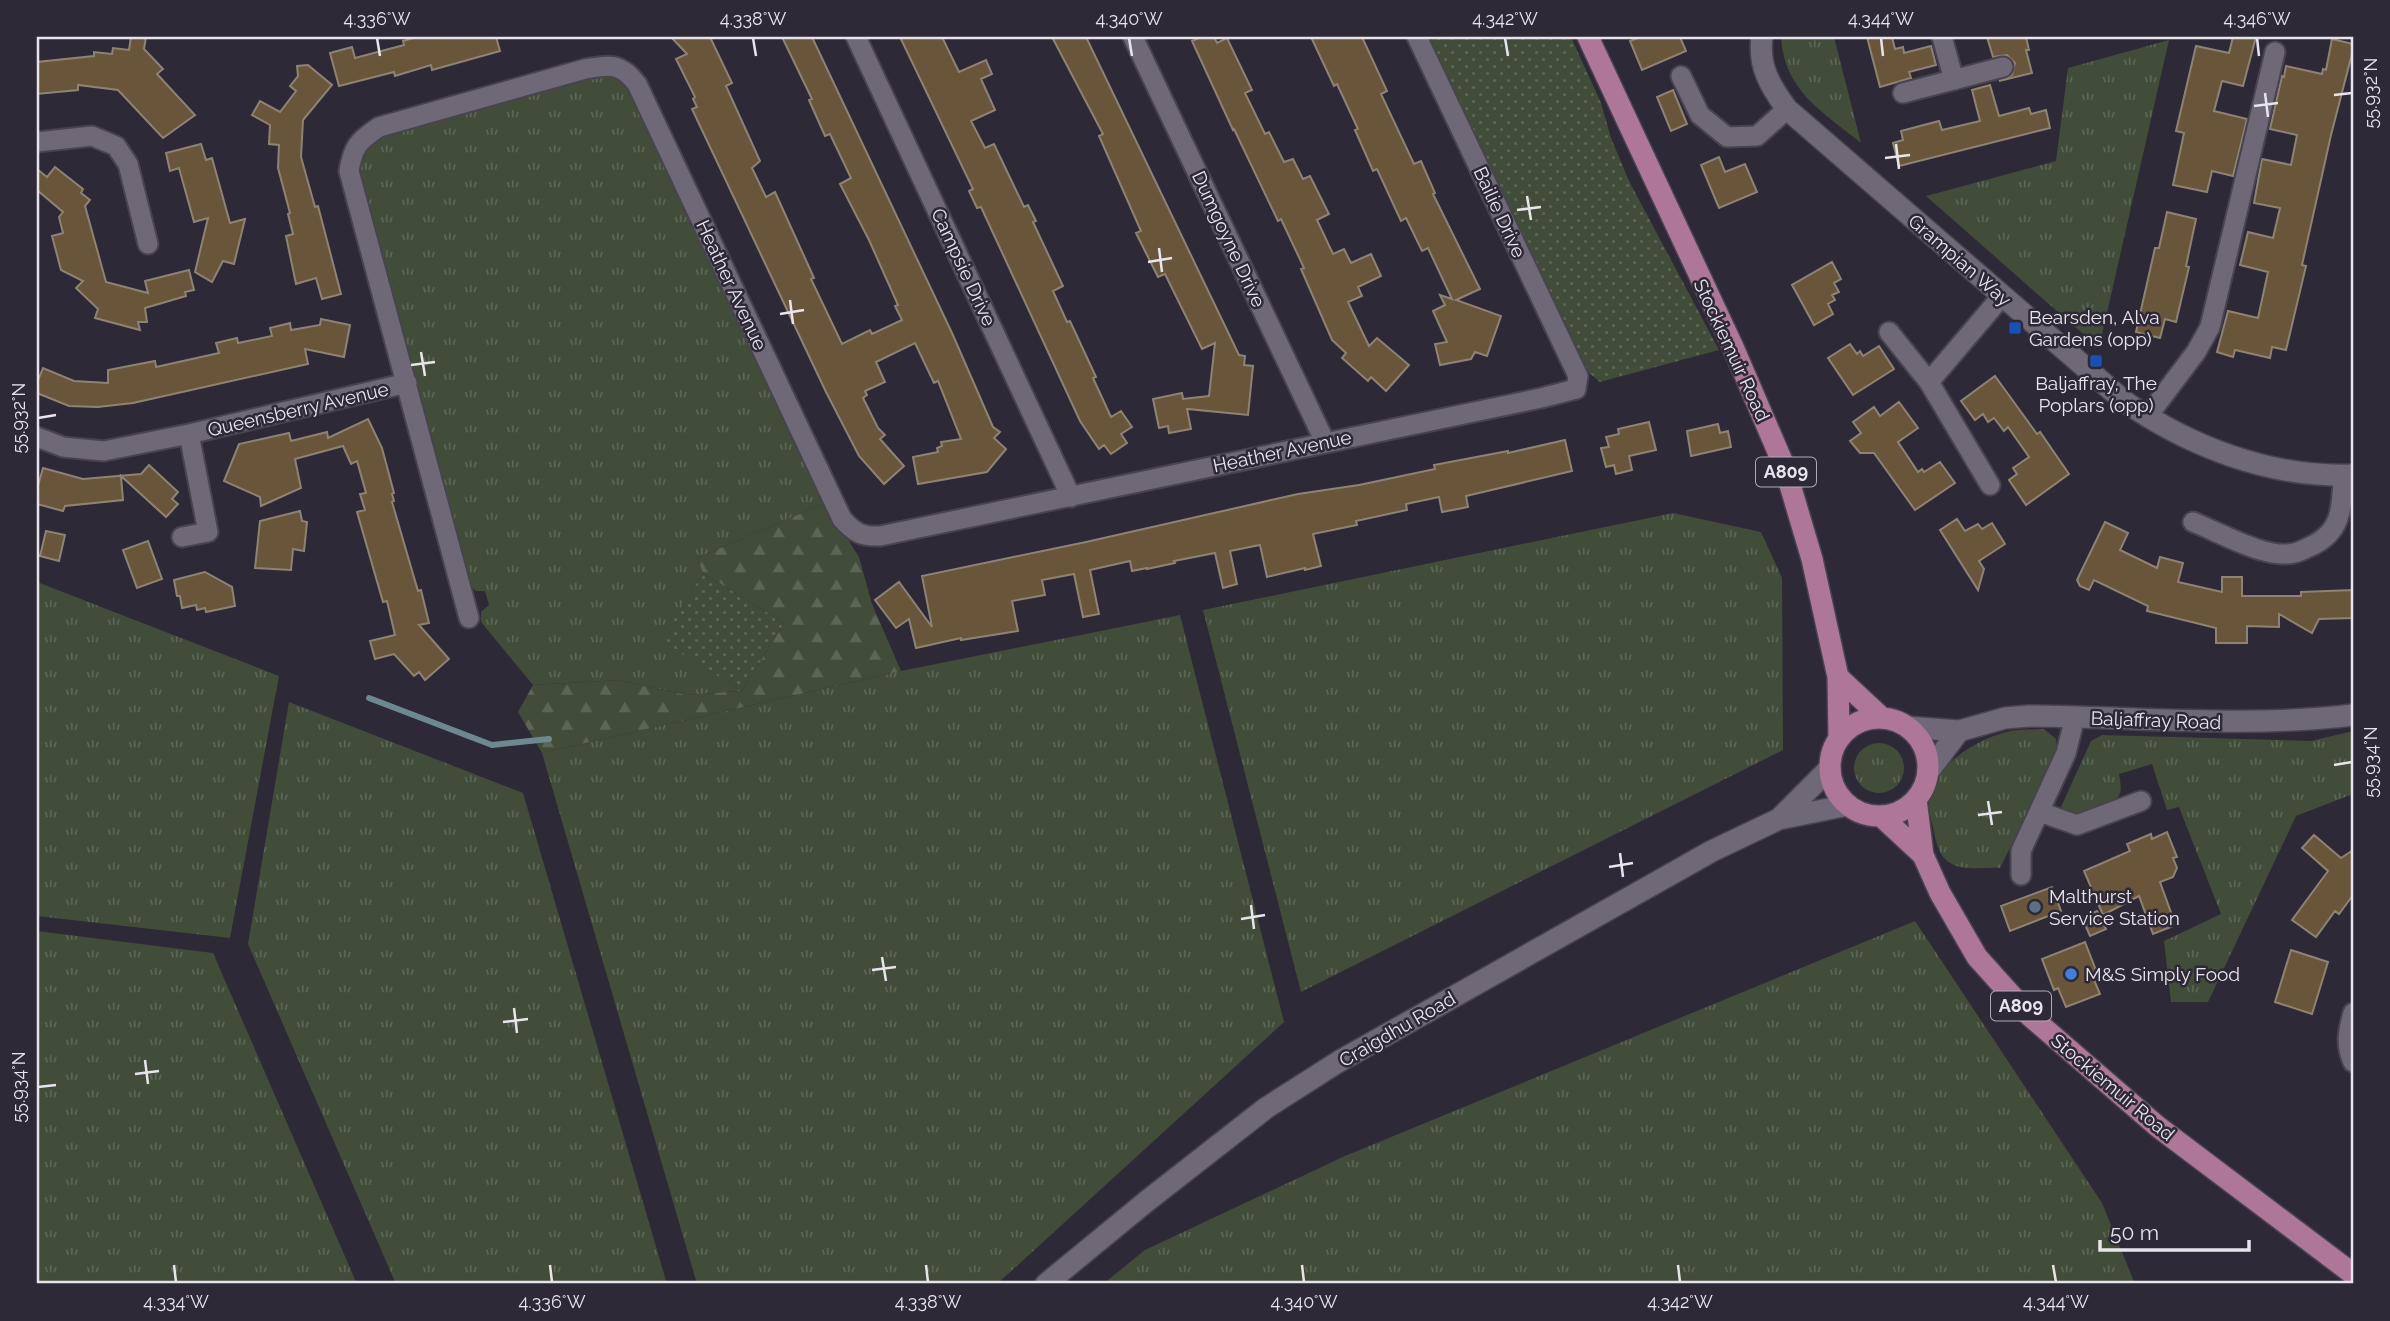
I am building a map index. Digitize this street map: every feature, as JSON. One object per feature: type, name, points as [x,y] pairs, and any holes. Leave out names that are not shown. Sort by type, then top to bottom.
[{"type":"main road","name":"Stockiemuir Road","points":[[1588,37],[1733,347],[1785,468],[1812,559],[1838,677],[1839,738]]},
{"type":"main road","name":"Grampian Way","points":[[1757,42],[1766,76],[1787,109],[2124,401],[2175,433],[2213,450],[2290,471],[2348,475]]},
{"type":"main road","points":[[1838,677],[1882,718],[1908,727],[1924,747],[1928,759],[1928,772],[1922,791],[1916,799],[1906,808],[1881,816],[1858,811],[1848,805],[1838,795],[1830,768],[1834,747],[1839,738],[1858,723],[1882,718]]},
{"type":"main road","name":"Baljaffray Road","points":[[1908,727],[1959,731],[2005,718],[2072,717],[2236,723],[2301,721],[2353,715]]},
{"type":"main road","points":[[1928,772],[1959,731]]},
{"type":"main road","name":"Craigdhu Road","points":[[1779,819],[1830,768]]},
{"type":"main road","name":"Stockiemuir Road","points":[[1916,799],[1923,855],[1940,892],[1977,957],[2031,1016],[2157,1126],[2353,1274]]},
{"type":"main road","name":"Craigdhu Road","points":[[1046,1284],[1136,1209],[1266,1108],[1338,1062],[1678,871],[1779,819],[1848,805]]},
{"type":"main road","name":"Stockiemuir Road","points":[[1881,816],[1923,855]]},
{"type":"street","name":"Campsie Drive","points":[[856,37],[1071,497]]},
{"type":"street","name":"Dumgoyne Drive","points":[[1133,37],[1325,442]]},
{"type":"street","name":"Bailie Drive","points":[[1417,37],[1578,376],[1576,389]]},
{"type":"street","points":[[1942,37],[1954,80]]},
{"type":"street","points":[[2147,417],[2206,339],[2275,52]]},
{"type":"street","name":"Heather Avenue","points":[[469,618],[349,171],[353,152],[363,137],[379,128],[608,65],[629,73],[637,84],[842,519],[853,531],[865,536],[880,536],[1071,497],[1576,389]]},
{"type":"street","points":[[1903,93],[2003,67]]},
{"type":"street","points":[[1681,76],[1700,115],[1727,137],[1757,136],[1787,109]]},
{"type":"street","points":[[37,142],[93,136],[116,146],[128,164],[148,244]]},
{"type":"street","points":[[1929,382],[2002,296]]},
{"type":"street","points":[[1889,332],[1929,382],[1990,485]]},
{"type":"street","name":"Queensberry Avenue","points":[[37,437],[63,447],[104,451],[407,383]]},
{"type":"street","name":"Queensberry Avenue","points":[[181,537],[208,532],[189,434]]},
{"type":"street","points":[[2193,522],[2270,553],[2293,554],[2323,541],[2337,525],[2348,475]]},
{"type":"street","points":[[2021,875],[2021,851],[2066,753],[2072,717]]},
{"type":"street","points":[[2040,812],[2077,825],[2141,801]]},
{"type":"street","points":[[2353,1013],[2347,1041],[2347,1050],[2353,1062]]},
{"type":"green space","points":[[1428,37],[1571,37],[1601,103],[1611,138],[1629,181],[1719,350],[1600,382],[1583,368]]},
{"type":"green space","points":[[1781,37],[1834,37],[1861,143],[1820,110],[1798,86],[1789,72]]},
{"type":"green space","points":[[2169,40],[2099,348],[1926,196],[2056,161],[2068,68]]},
{"type":"green space","points":[[597,73],[616,75],[630,87],[825,503],[697,558],[703,573],[662,641],[742,691],[686,695],[619,680],[533,685],[481,622],[481,612],[489,605],[485,591],[476,591],[470,585],[359,171],[361,153],[375,138]]},
{"type":"green space","points":[[825,503],[859,557],[872,604],[901,671],[542,753],[518,712],[533,685],[619,680],[686,695],[742,691],[784,623],[703,573],[697,558]]},
{"type":"green space","points":[[1673,513],[1761,532],[1782,578],[1783,750],[1301,992],[1203,610]]},
{"type":"green space","points":[[703,573],[784,623],[742,691],[661,641]]},
{"type":"green space","points":[[37,582],[279,676],[230,938],[37,916]]},
{"type":"green space","points":[[1180,615],[1284,1022],[997,1284],[697,1284],[542,753],[901,671]]},
{"type":"green space","points":[[289,702],[523,793],[667,1284],[396,1284],[248,944]]},
{"type":"green space","points":[[2044,729],[2056,739],[2057,752],[2000,868],[1963,867],[1947,861],[1938,848],[1929,807],[1932,788],[1939,776],[1959,755],[1986,739],[2011,731]]},
{"type":"green space","points":[[2353,731],[2353,794],[2296,816],[2208,1002],[2171,1002],[2164,941],[2221,914],[2179,807],[2167,810],[2152,764],[2119,774],[2120,794],[2105,805],[2075,816],[2061,807],[2091,741],[2102,735],[2311,741]]},
{"type":"green space","points":[[1879,743],[1897,750],[1904,768],[1897,786],[1879,793],[1861,786],[1854,768],[1861,750]]},
{"type":"green space","points":[[1915,921],[2102,1203],[2135,1284],[1103,1284],[1145,1250],[1345,1156]]},
{"type":"green space","points":[[37,931],[213,953],[357,1284],[37,1284]]},
{"type":"building","points":[[131,37],[146,37],[144,49],[163,69],[157,74],[195,115],[163,138],[118,90],[78,85],[78,90],[37,94],[37,62],[94,56],[94,52],[112,54],[113,48],[129,50]]},
{"type":"building","points":[[417,37],[496,37],[500,51],[432,70],[431,65],[395,76],[394,72],[339,86],[330,53],[352,47],[355,58],[404,45],[403,41]]},
{"type":"building","points":[[671,37],[710,37],[732,83],[726,86],[760,161],[752,168],[766,197],[775,192],[814,278],[811,279],[842,344],[870,330],[872,334],[902,320],[869,240],[840,184],[851,178],[830,134],[825,136],[809,100],[812,99],[782,37],[812,37],[952,333],[993,427],[1000,432],[994,438],[1006,449],[987,472],[918,484],[913,457],[938,452],[937,448],[942,446],[941,442],[961,439],[938,381],[934,383],[915,343],[876,362],[885,382],[865,391],[867,395],[863,398],[878,428],[885,435],[880,439],[904,466],[884,484],[859,456],[692,109],[697,107],[693,99],[695,97],[676,59],[687,54]]},
{"type":"building","points":[[900,37],[942,37],[959,72],[986,60],[992,74],[981,79],[995,110],[971,121],[985,148],[994,144],[1024,207],[1028,205],[1036,221],[1033,222],[1063,286],[1053,291],[1096,377],[1093,378],[1111,417],[1121,411],[1132,427],[1121,434],[1127,443],[1111,454],[1104,445],[1099,449],[1080,421],[981,207],[977,208],[969,191],[973,189]]},
{"type":"building","points":[[1052,37],[1086,37],[1239,355],[1245,356],[1244,365],[1253,366],[1248,415],[1187,409],[1191,429],[1169,433],[1168,426],[1159,428],[1153,399],[1182,393],[1183,399],[1209,396],[1215,343],[1202,349],[1165,274],[1158,277],[1136,233],[1141,231],[1099,136],[1103,134]]},
{"type":"building","points":[[1201,37],[1214,37],[1217,43],[1227,38],[1252,90],[1245,93],[1265,134],[1269,132],[1284,162],[1293,159],[1303,179],[1310,176],[1329,214],[1317,220],[1333,254],[1344,249],[1351,263],[1371,254],[1381,276],[1358,287],[1362,296],[1348,302],[1369,346],[1377,338],[1409,365],[1386,391],[1371,377],[1368,381],[1342,358],[1346,353],[1332,340],[1301,269],[1304,268],[1233,130],[1192,41]]},
{"type":"building","points":[[1311,37],[1362,37],[1387,91],[1381,94],[1414,164],[1421,161],[1435,193],[1433,194],[1480,289],[1456,300],[1501,316],[1487,356],[1475,352],[1471,359],[1440,365],[1435,344],[1447,342],[1433,311],[1445,305],[1440,295],[1452,299],[1428,248],[1422,251],[1406,218],[1401,221],[1377,169],[1373,171],[1355,130],[1358,129]]},
{"type":"building","points":[[1640,37],[1680,37],[1686,51],[1642,70],[1630,41]]},
{"type":"building","points":[[1867,37],[1892,37],[1895,49],[1903,47],[1904,53],[1931,46],[1936,65],[1909,72],[1911,78],[1880,87]]},
{"type":"building","points":[[1987,37],[2026,37],[2029,50],[2026,50],[2032,73],[1999,81],[2012,75],[2015,63],[2007,55],[1993,57]]},
{"type":"building","points":[[2233,37],[2256,37],[2243,86],[2222,81],[2214,111],[2247,119],[2233,176],[2212,171],[2207,192],[2173,185],[2184,133],[2176,131],[2196,46],[2229,53]]},
{"type":"building","points":[[2332,39],[2353,44],[2353,50],[2331,135],[2302,265],[2306,266],[2286,350],[2272,347],[2270,358],[2235,350],[2233,357],[2217,352],[2228,311],[2258,318],[2268,272],[2240,265],[2248,232],[2273,238],[2280,208],[2254,203],[2262,159],[2291,165],[2297,135],[2270,129],[2282,76],[2284,77],[2286,66],[2322,74],[2323,69],[2326,70]]},
{"type":"building","points":[[308,65],[332,85],[303,120],[301,157],[315,207],[318,206],[341,294],[322,299],[316,278],[296,284],[286,236],[293,234],[278,168],[279,145],[269,144],[270,125],[252,115],[260,101],[280,112],[296,91],[290,86],[298,76],[297,66]]},
{"type":"building","points":[[1990,85],[1999,116],[2029,108],[2031,114],[2046,110],[2050,128],[1899,166],[1893,143],[1903,140],[1901,131],[1939,121],[1942,130],[1980,121],[1972,90]]},
{"type":"building","points":[[1673,90],[1687,124],[1671,131],[1657,97]]},
{"type":"building","points":[[201,144],[206,160],[212,158],[230,223],[245,219],[234,264],[223,261],[212,282],[195,272],[208,218],[194,222],[179,168],[170,171],[166,153]]},
{"type":"building","points":[[1719,157],[1725,172],[1745,164],[1757,192],[1719,208],[1701,165]]},
{"type":"building","points":[[55,167],[83,189],[81,193],[90,200],[85,206],[106,282],[148,293],[145,281],[189,270],[194,290],[185,292],[186,296],[145,308],[147,322],[138,322],[140,330],[95,318],[98,309],[76,288],[83,281],[61,270],[52,236],[63,233],[59,217],[63,212],[37,190],[37,169],[47,177]]},
{"type":"building","points":[[2167,212],[2196,219],[2186,266],[2189,267],[2176,322],[2165,319],[2160,338],[2136,332],[2155,248],[2159,248]]},
{"type":"building","points":[[1832,262],[1841,279],[1834,283],[1839,292],[1832,295],[1835,300],[1828,304],[1833,314],[1814,325],[1792,285]]},
{"type":"building","points":[[321,319],[350,325],[344,357],[305,349],[308,364],[133,403],[98,407],[69,406],[37,393],[37,383],[43,368],[74,381],[108,383],[108,370],[155,361],[156,367],[219,353],[216,343],[237,338],[238,343],[272,336],[270,328],[290,323],[291,330],[320,325]]},
{"type":"building","points":[[1850,344],[1857,354],[1860,351],[1863,356],[1879,346],[1894,369],[1853,395],[1828,358]]},
{"type":"building","points":[[1995,376],[2037,434],[2040,432],[2069,474],[2026,505],[2009,480],[2017,474],[2013,468],[2029,457],[2008,427],[2004,431],[1994,418],[1988,422],[1983,414],[1975,420],[1961,401]]},
{"type":"building","points":[[1899,402],[1918,428],[1898,442],[1918,472],[1922,469],[1924,472],[1940,462],[1955,483],[1915,510],[1874,453],[1860,453],[1850,441],[1861,433],[1853,422],[1874,407],[1880,416]]},
{"type":"building","points":[[368,419],[382,448],[394,493],[392,502],[418,591],[421,590],[429,623],[419,625],[449,659],[425,680],[419,672],[414,676],[394,654],[375,659],[370,641],[395,635],[387,601],[383,602],[357,512],[365,510],[360,494],[366,493],[357,461],[351,464],[343,446],[295,459],[301,488],[261,506],[260,497],[224,481],[239,444],[289,433],[291,441],[327,432],[328,438]]},
{"type":"building","points":[[1649,422],[1656,450],[1629,456],[1632,470],[1616,474],[1614,465],[1606,467],[1601,448],[1609,447],[1606,437],[1619,434],[1618,429]]},
{"type":"building","points":[[1718,424],[1720,433],[1728,431],[1731,447],[1691,456],[1687,431]]},
{"type":"building","points":[[1565,440],[1572,471],[1466,496],[1468,507],[1442,512],[1439,497],[1406,504],[1407,510],[1356,521],[1357,525],[1313,534],[1321,566],[1305,570],[1267,577],[1260,545],[1230,551],[1237,584],[1223,588],[1215,553],[1132,571],[1130,561],[1090,570],[1099,614],[1083,617],[1074,574],[1042,580],[1045,595],[1012,601],[1018,631],[961,638],[916,648],[909,619],[896,628],[875,600],[899,582],[932,627],[922,576],[1298,494],[1435,469],[1434,465]]},
{"type":"building","points":[[149,465],[178,492],[172,499],[178,504],[166,517],[121,476],[123,500],[65,506],[63,511],[37,504],[37,489],[43,468],[83,479],[141,474]]},
{"type":"building","points":[[300,511],[302,521],[307,522],[304,551],[293,549],[291,570],[255,568],[260,521]]},
{"type":"building","points":[[1957,519],[1965,531],[1978,524],[1982,529],[1992,523],[2005,544],[1979,561],[1984,569],[1978,590],[1940,530]]},
{"type":"building","points":[[2105,522],[2128,533],[2120,550],[2157,568],[2160,557],[2183,563],[2178,582],[2222,592],[2222,577],[2242,577],[2242,596],[2301,596],[2301,592],[2353,590],[2353,618],[2319,619],[2312,633],[2279,614],[2279,627],[2247,626],[2247,643],[2216,643],[2216,628],[2147,611],[2148,606],[2094,580],[2089,590],[2080,586],[2077,580]]},
{"type":"building","points":[[46,531],[65,535],[59,561],[40,556]]},
{"type":"building","points":[[148,541],[162,579],[137,588],[123,550]]},
{"type":"building","points":[[205,572],[232,587],[235,606],[206,612],[205,608],[197,610],[196,605],[182,608],[174,580]]},
{"type":"building","points":[[2167,832],[2177,857],[2173,858],[2177,868],[2173,877],[2160,882],[2173,918],[2168,920],[2171,927],[2153,934],[2139,896],[2103,915],[2084,871],[2130,851],[2127,844],[2151,834],[2152,839]]},
{"type":"building","points":[[2314,835],[2341,858],[2353,850],[2353,895],[2339,914],[2335,911],[2316,937],[2292,920],[2328,871],[2302,848]]},
{"type":"building","points":[[2052,887],[2061,911],[2010,931],[2001,906]]},
{"type":"building","points":[[2097,911],[2106,929],[2090,936],[2082,918]]},
{"type":"building","name":"M&S Simply Food","points":[[2085,942],[2097,973],[2092,975],[2100,994],[2066,1007],[2058,988],[2054,990],[2042,959]]},
{"type":"building","points":[[2291,950],[2328,962],[2312,1014],[2275,1002]]},
{"type":"waterway","points":[[369,698],[492,745],[549,739]]},
{"type":"place","name":"Bearsden, Alva Gardens (opp)","points":[[2015,328]]},
{"type":"place","name":"Baljaffray, The Poplars (opp)","points":[[2096,361]]},
{"type":"place","name":"Malthurst Service Station","points":[[2035,907]]},
{"type":"place","name":"M&S Simply Food","points":[[2071,974]]}]
